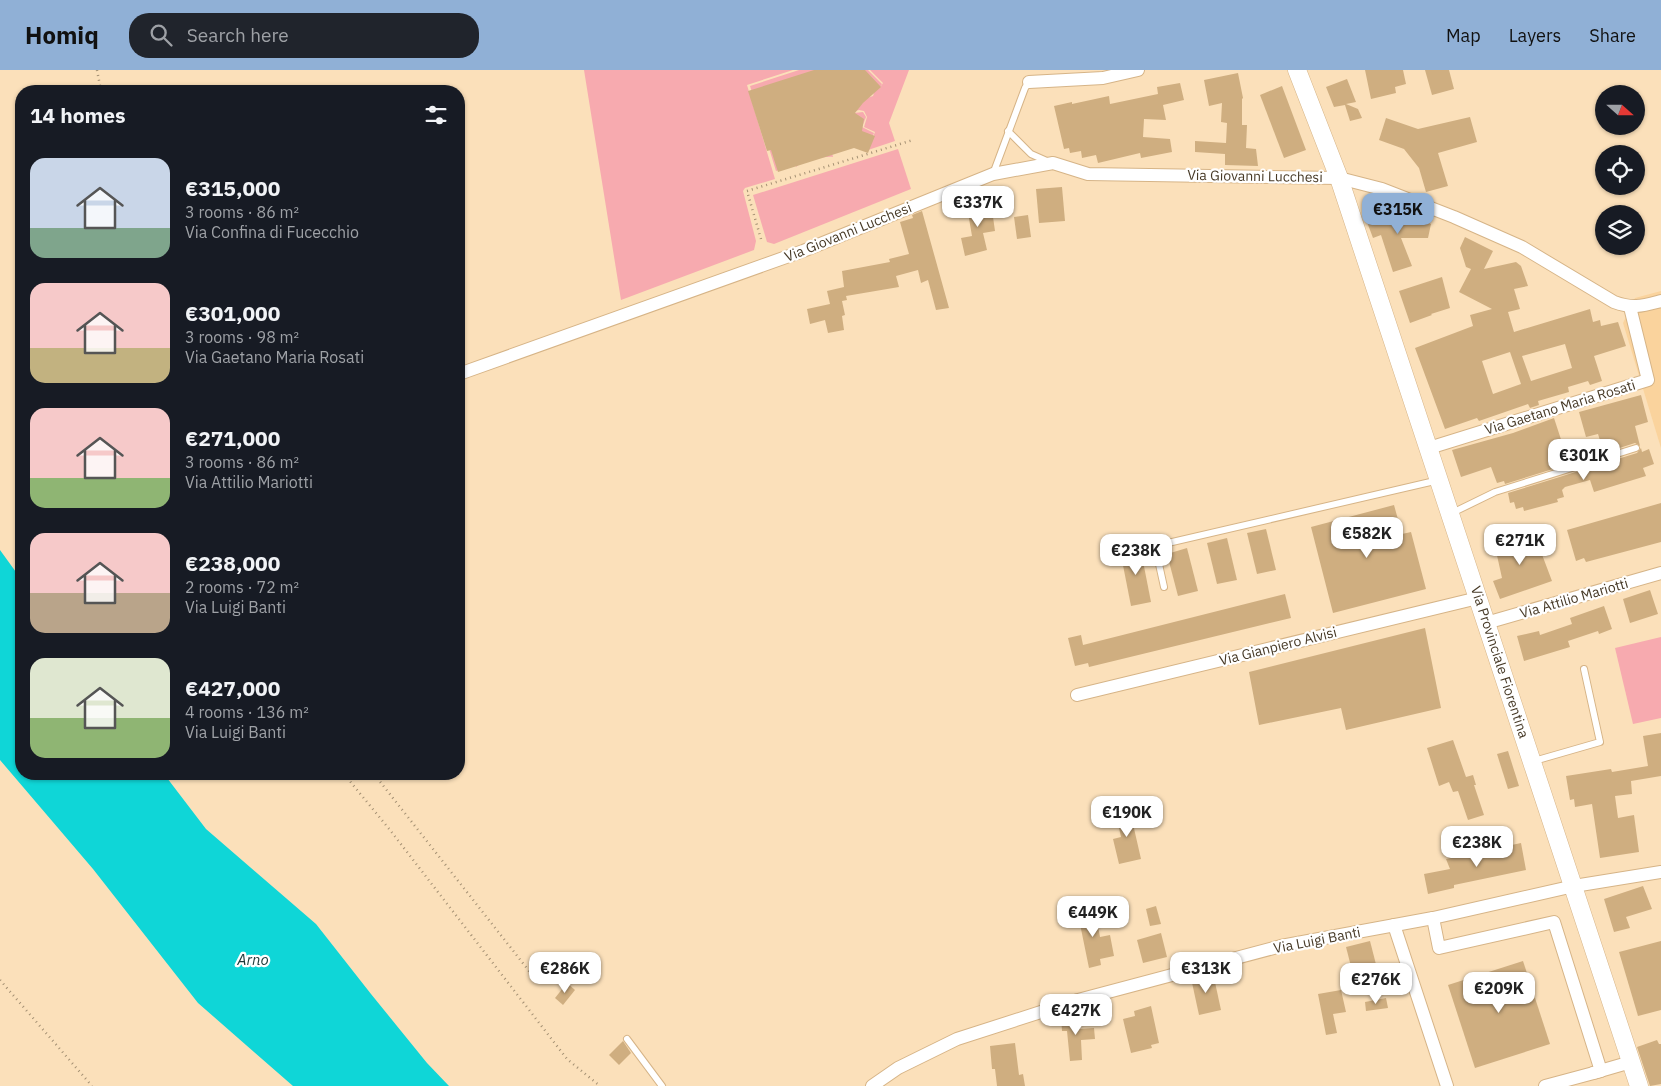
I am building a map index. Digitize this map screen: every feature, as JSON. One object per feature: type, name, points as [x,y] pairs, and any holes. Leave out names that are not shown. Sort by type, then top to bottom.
[{"type":"main road","name":"Via Provinciale Fiorentina","points":[[1297,70],[1339,178],[1639,1086]]},
{"type":"street","points":[[1029,82],[1103,78],[1138,70]]},
{"type":"street","name":"Via Giovanni Lucchesi","points":[[465,372],[803,251],[993,174],[1053,164],[1088,174],[1339,178],[1382,189],[1522,246],[1614,302],[1630,307]]},
{"type":"street","points":[[1630,307],[1661,301]]},
{"type":"street","name":"Via Gaetano Maria Rosati","points":[[1429,448],[1648,380],[1630,307]]},
{"type":"street","name":"Via Attilio Mariotti","points":[[1486,623],[1661,573]]},
{"type":"street","name":"Via Gianpiero Alvisi","points":[[1077,695],[1478,598]]},
{"type":"street","name":"Via Luigi Banti","points":[[872,1086],[898,1068],[958,1039],[1078,1000],[1281,946],[1433,918],[1574,886],[1661,872]]},
{"type":"street","points":[[1433,918],[1439,948],[1554,922],[1601,1071]]},
{"type":"street","points":[[1394,925],[1447,1086]]},
{"type":"street","points":[[1545,1086],[1631,1062]]},
{"type":"lane","points":[[993,174],[1008,131],[1029,82]]},
{"type":"lane","points":[[1008,131],[1031,154],[1053,164]]},
{"type":"lane","points":[[1451,514],[1495,492],[1636,448]]},
{"type":"lane","points":[[1164,587],[1155,546],[1440,480]]},
{"type":"lane","points":[[1532,762],[1600,742],[1584,670]]},
{"type":"lane","points":[[627,1039],[662,1086]]},
{"type":"path","points":[[98,70],[100,85]]},
{"type":"path","points":[[761,240],[747,191],[913,140]]},
{"type":"path","points":[[349,780],[390,830],[567,1059],[600,1086]]},
{"type":"path","points":[[379,780],[533,976]]},
{"type":"path","points":[[0,980],[92,1086]]},
{"type":"shaded area","points":[[584,70],[793,70],[747,85],[775,179],[745,188],[743,191],[756,241],[754,250],[621,300]]},
{"type":"shaded area","points":[[799,70],[868,70],[882,84],[879,89],[883,83],[870,70],[909,70],[889,123],[895,141],[868,150],[875,132],[864,127],[867,117],[864,111],[859,110],[854,113],[863,112],[866,117],[862,127],[874,133],[867,149],[851,146],[832,153],[833,157],[814,159],[796,167],[795,164],[776,171],[750,86]],"holes":[[[874,93],[873,96],[867,98],[858,108],[867,96]]]},
{"type":"shaded area","points":[[898,149],[911,189],[774,244],[767,242],[753,195]]},
{"type":"shaded area","points":[[1661,291],[1661,448],[1623,323],[1635,298]]},
{"type":"shaded area","points":[[1661,637],[1661,718],[1633,724],[1615,648]]},
{"type":"water","name":"Arno","points":[[0,550],[15,571],[15,778],[0,760]]},
{"type":"water","name":"Arno","points":[[17,780],[169,780],[206,829],[316,924],[427,1063],[449,1086],[293,1086],[198,1003],[93,869]]},
{"type":"building","points":[[814,70],[865,70],[881,87],[855,113],[864,119],[862,131],[875,136],[868,153],[854,148],[778,172],[771,150],[767,151],[748,91]]},
{"type":"building","points":[[1365,70],[1403,70],[1406,84],[1395,87],[1396,93],[1371,99]]},
{"type":"building","points":[[1425,70],[1449,70],[1454,89],[1432,95]]},
{"type":"building","points":[[1238,73],[1243,98],[1242,125],[1247,125],[1246,148],[1256,149],[1258,166],[1225,165],[1225,154],[1195,152],[1195,141],[1226,143],[1227,123],[1221,122],[1222,103],[1209,106],[1204,80]]},
{"type":"building","points":[[1347,79],[1356,102],[1346,104],[1358,109],[1362,118],[1350,121],[1345,105],[1334,107],[1326,87]]},
{"type":"building","points":[[1180,83],[1184,100],[1163,105],[1166,120],[1144,119],[1143,137],[1170,139],[1172,152],[1141,158],[1140,153],[1098,163],[1096,155],[1082,158],[1081,151],[1070,153],[1069,148],[1064,149],[1054,106],[1109,96],[1110,104],[1158,94],[1157,87]]},
{"type":"building","points":[[1282,86],[1306,150],[1284,158],[1260,95]]},
{"type":"building","points":[[1470,117],[1477,142],[1438,153],[1448,186],[1426,192],[1419,168],[1404,149],[1379,140],[1386,118],[1418,129]]},
{"type":"building","points":[[1062,187],[1065,221],[1039,223],[1036,189]]},
{"type":"building","points":[[991,203],[995,231],[983,233],[987,250],[965,256],[961,238],[972,236],[967,207]]},
{"type":"building","points":[[1384,209],[1394,211],[1396,218],[1407,213],[1431,224],[1428,238],[1401,238],[1412,266],[1393,272],[1381,235],[1373,238],[1367,222],[1375,220],[1373,212]]},
{"type":"building","points":[[922,211],[949,308],[936,310],[928,280],[921,283],[918,270],[896,276],[899,287],[846,296],[847,300],[842,301],[845,315],[842,316],[844,330],[828,333],[825,320],[810,324],[807,309],[830,304],[827,291],[844,287],[842,271],[890,262],[889,259],[909,254],[900,222],[913,218],[912,215]]},
{"type":"building","points":[[1028,215],[1031,237],[1017,239],[1014,217]]},
{"type":"building","points":[[1465,237],[1493,251],[1484,269],[1516,262],[1521,266],[1528,286],[1514,289],[1520,309],[1508,312],[1514,332],[1590,309],[1593,322],[1600,320],[1601,326],[1618,322],[1626,346],[1594,356],[1602,381],[1590,385],[1588,381],[1568,387],[1569,392],[1538,401],[1539,405],[1530,408],[1528,404],[1479,421],[1477,418],[1445,429],[1415,348],[1473,326],[1470,315],[1492,309],[1459,292],[1471,269],[1466,267],[1460,248]],"holes":[[[1565,344],[1572,368],[1531,381],[1522,356]],[[1510,352],[1521,384],[1493,394],[1482,361]]]},
{"type":"building","points":[[1442,277],[1450,308],[1410,323],[1399,291]]},
{"type":"building","points":[[1641,395],[1648,422],[1635,426],[1640,446],[1635,443],[1604,453],[1598,434],[1586,437],[1579,412]]},
{"type":"building","points":[[1554,418],[1569,464],[1505,484],[1504,481],[1497,483],[1491,467],[1461,477],[1452,450],[1513,433]]},
{"type":"building","points":[[1641,448],[1642,452],[1649,449],[1654,464],[1643,468],[1646,476],[1594,492],[1590,480],[1565,487],[1562,490],[1564,497],[1557,499],[1558,502],[1524,511],[1523,507],[1516,509],[1514,502],[1510,503],[1508,493],[1637,453]]},
{"type":"building","points":[[1661,503],[1661,542],[1586,562],[1584,558],[1576,561],[1567,530]]},
{"type":"building","points":[[1394,505],[1402,534],[1411,532],[1426,589],[1333,613],[1311,527]]},
{"type":"building","points":[[1266,529],[1276,570],[1257,574],[1247,533]]},
{"type":"building","points":[[1535,536],[1552,581],[1500,599],[1493,581],[1502,578],[1494,542],[1516,537],[1516,541]]},
{"type":"building","points":[[1227,538],[1237,580],[1217,584],[1207,543]]},
{"type":"building","points":[[1140,546],[1151,602],[1131,606],[1120,550]]},
{"type":"building","points":[[1187,548],[1198,591],[1178,596],[1167,554]]},
{"type":"building","points":[[1650,590],[1658,614],[1630,623],[1623,599]]},
{"type":"building","points":[[1285,594],[1291,618],[1089,667],[1088,663],[1075,666],[1068,638],[1081,635],[1083,645]]},
{"type":"building","points":[[1604,606],[1612,629],[1599,634],[1598,631],[1568,641],[1570,647],[1524,661],[1517,636],[1539,631],[1540,635],[1572,624],[1570,618]]},
{"type":"building","points":[[1425,628],[1441,708],[1346,730],[1341,708],[1259,725],[1249,672]]},
{"type":"building","points":[[1661,733],[1661,776],[1631,781],[1632,794],[1615,796],[1618,818],[1634,815],[1639,852],[1600,858],[1592,804],[1575,807],[1574,799],[1570,800],[1566,776],[1611,769],[1612,772],[1648,766],[1643,736]]},
{"type":"building","points":[[1453,740],[1466,777],[1473,775],[1476,785],[1474,785],[1484,815],[1468,820],[1458,791],[1453,792],[1449,782],[1439,786],[1427,748]]},
{"type":"building","points":[[1508,751],[1519,786],[1508,789],[1497,754]]},
{"type":"building","points":[[1136,810],[1139,823],[1133,824],[1141,859],[1119,864],[1113,839],[1121,837],[1116,814]]},
{"type":"building","points":[[1521,843],[1526,870],[1454,885],[1454,888],[1428,894],[1424,874],[1450,869],[1446,859]]},
{"type":"building","points":[[1643,886],[1652,909],[1626,917],[1630,928],[1614,932],[1604,899]]},
{"type":"building","points":[[1156,906],[1161,924],[1150,926],[1146,909]]},
{"type":"building","points":[[1095,910],[1100,937],[1110,935],[1114,956],[1100,959],[1101,965],[1089,968],[1080,924],[1073,926],[1071,915]]},
{"type":"building","points":[[1161,933],[1167,957],[1143,963],[1137,940]]},
{"type":"building","points":[[1370,941],[1379,976],[1355,982],[1346,947]]},
{"type":"building","points":[[1661,941],[1661,1010],[1638,1016],[1619,952]]},
{"type":"building","points":[[1523,961],[1550,1044],[1475,1068],[1448,985]]},
{"type":"building","points":[[1213,973],[1221,1010],[1199,1015],[1191,978]]},
{"type":"building","points":[[567,983],[575,990],[563,1005],[555,998]]},
{"type":"building","points":[[1341,990],[1346,1012],[1333,1014],[1337,1033],[1326,1035],[1318,994]]},
{"type":"building","points":[[1386,998],[1388,1008],[1366,1011],[1365,1002]]},
{"type":"building","points":[[1151,1006],[1159,1043],[1151,1045],[1152,1048],[1131,1053],[1123,1019],[1135,1016],[1134,1011]]},
{"type":"building","points":[[1073,1015],[1074,1022],[1079,1022],[1080,1029],[1094,1028],[1095,1039],[1081,1040],[1082,1060],[1070,1061],[1067,1031],[1062,1031],[1061,1016]]},
{"type":"building","points":[[1657,1040],[1661,1044],[1661,1084],[1650,1086],[1637,1047]]},
{"type":"building","points":[[623,1041],[631,1053],[619,1065],[609,1055]]},
{"type":"building","points":[[1015,1043],[1019,1075],[1023,1074],[1025,1086],[997,1086],[995,1069],[992,1069],[990,1046]]}]
